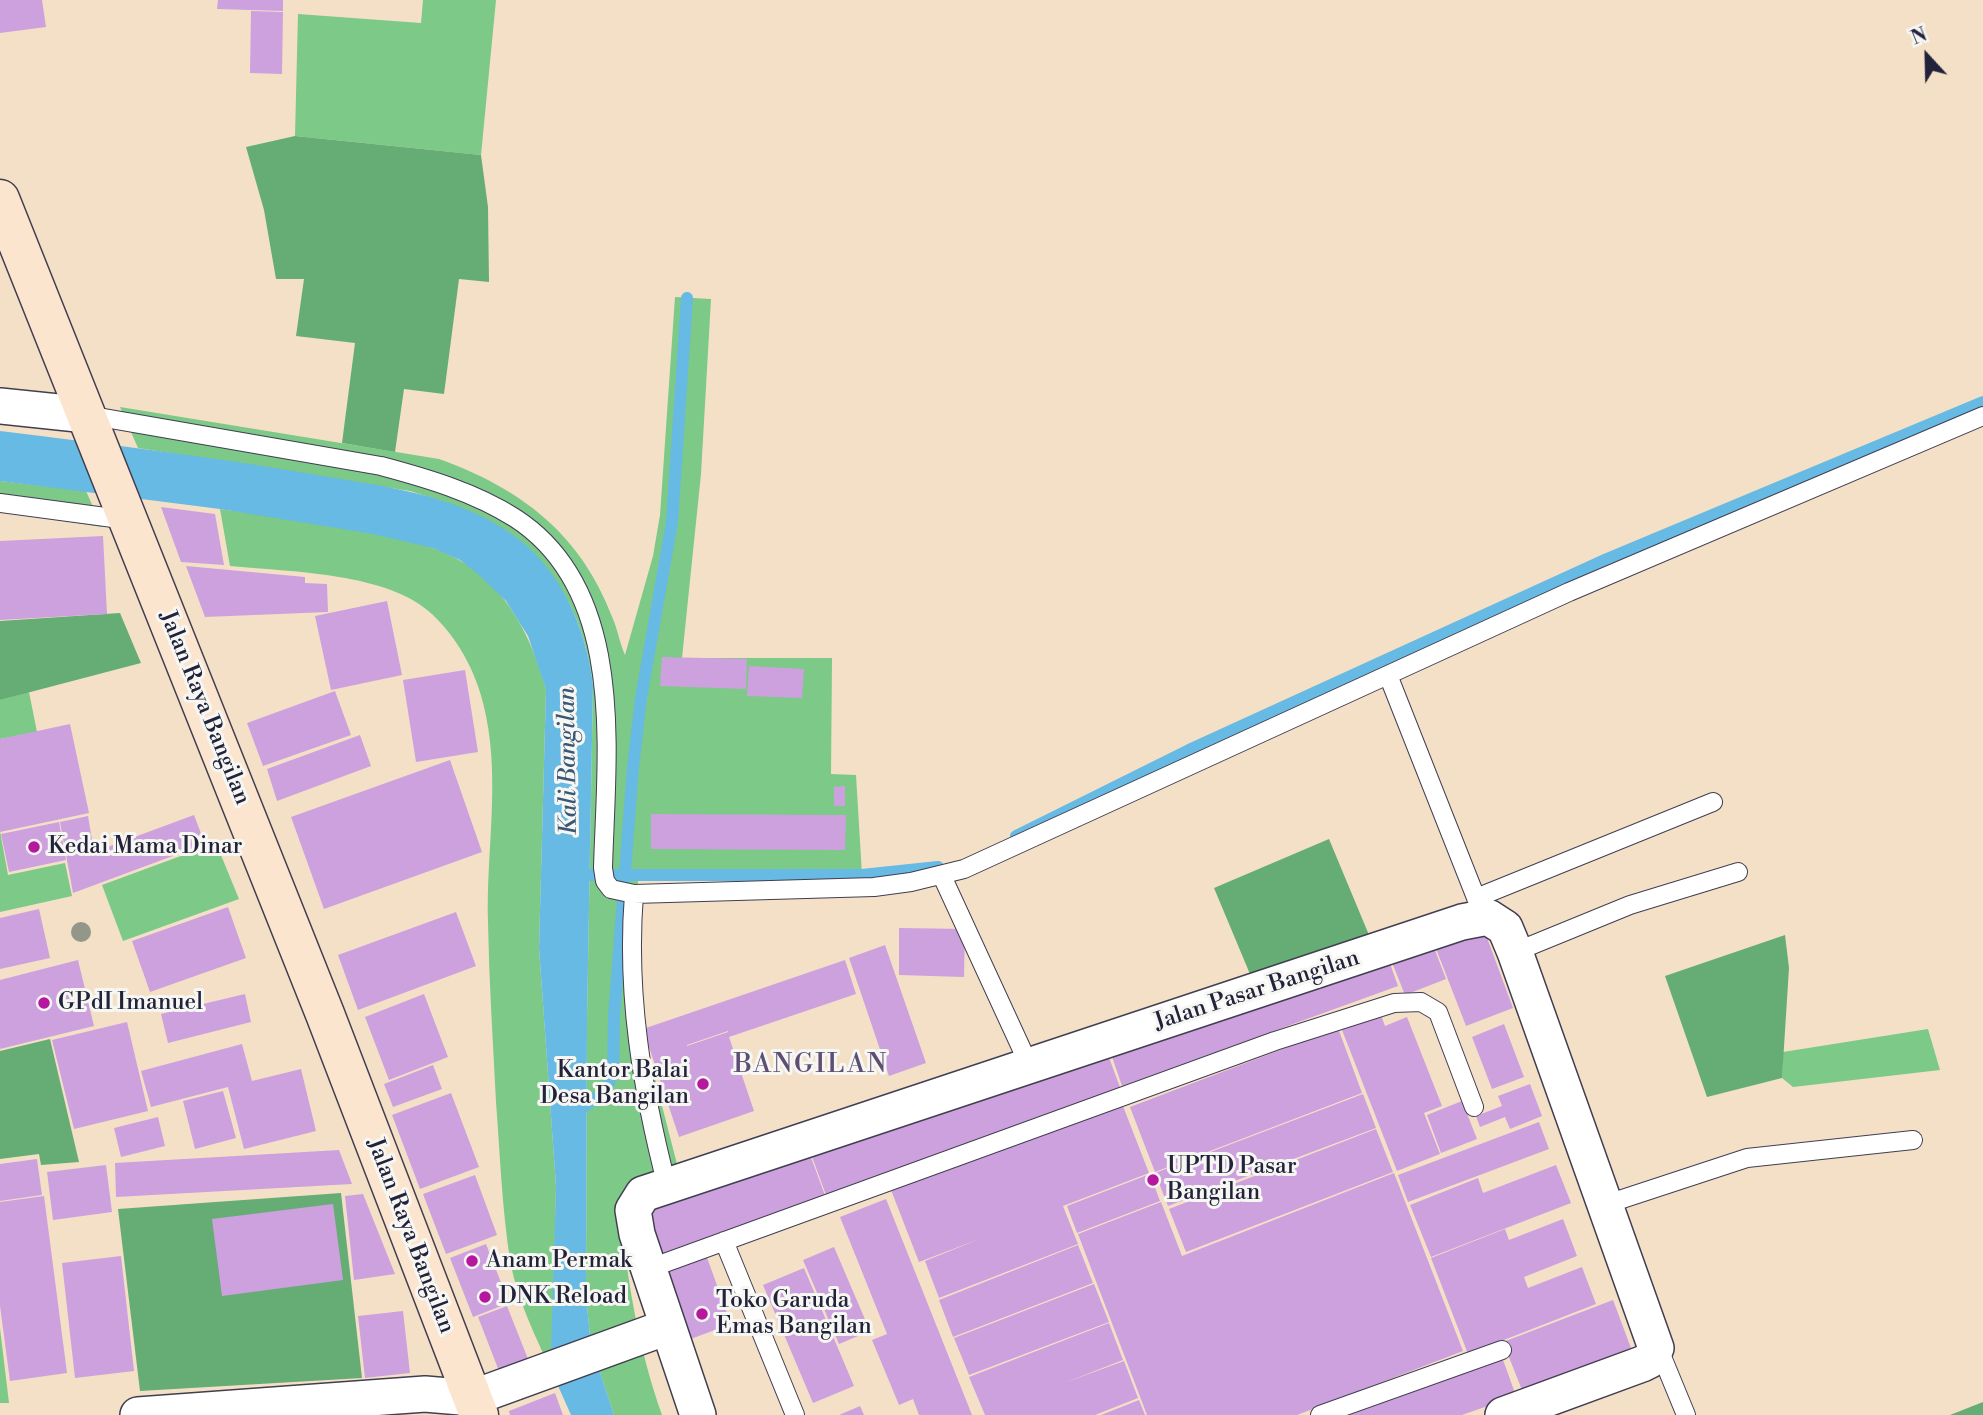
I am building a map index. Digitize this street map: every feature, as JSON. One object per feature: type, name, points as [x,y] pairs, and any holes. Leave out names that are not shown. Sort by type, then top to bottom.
[{"type":"main road","name":"Jalan Raya Bangilan","points":[[0,199],[325,1014],[475,1407]]},
{"type":"street","points":[[0,406],[90,423]]},
{"type":"street","points":[[1480,908],[1504,928],[1515,952],[1607,1203],[1656,1348],[1650,1360],[1503,1415]]},
{"type":"street","name":"Jalan Pasar Bangilan","points":[[698,1415],[648,1269],[634,1210],[639,1198],[667,1186],[1462,922],[1480,908]]},
{"type":"street","points":[[138,1415],[425,1394],[475,1407],[537,1375],[667,1327]]},
{"type":"lane","points":[[90,423],[381,466],[426,478],[516,518],[551,550],[567,574],[586,610],[600,648],[606,730],[603,868],[605,881],[611,889],[634,894],[874,887],[942,876],[995,856],[1593,582],[1983,416]]},
{"type":"lane","points":[[0,503],[126,512]]},
{"type":"lane","points":[[1388,675],[1480,908],[1713,802]]},
{"type":"lane","points":[[1515,952],[1630,905],[1738,872]]},
{"type":"lane","points":[[942,876],[1030,1067]]},
{"type":"lane","points":[[634,894],[631,961],[634,1026],[648,1106],[667,1186]]},
{"type":"lane","points":[[648,1269],[1275,1041],[1394,1003],[1421,1002],[1438,1012],[1474,1107]]},
{"type":"lane","points":[[1607,1203],[1746,1158],[1913,1140]]},
{"type":"lane","points":[[724,1241],[793,1414]]},
{"type":"lane","points":[[1655,1340],[1686,1415]]},
{"type":"lane","points":[[1320,1415],[1502,1350]]},
{"type":"green space","points":[[423,0],[496,0],[481,155],[295,136],[298,14],[421,23]]},
{"type":"green space","points":[[295,136],[481,155],[488,207],[489,282],[459,279],[444,394],[404,389],[395,452],[342,443],[355,343],[296,336],[304,279],[276,279],[264,210],[246,147]]},
{"type":"green space","points":[[675,297],[711,299],[701,474],[682,658],[832,658],[831,774],[856,775],[862,875],[638,875],[637,953],[642,1028],[678,1168],[621,1217],[636,1317],[662,1415],[614,1415],[591,1345],[586,1297],[587,1019],[593,685],[585,645],[573,611],[556,582],[535,557],[510,536],[447,503],[410,491],[138,448],[120,407],[439,459],[469,471],[522,500],[566,539],[600,589],[625,655],[653,556],[660,515]]},
{"type":"green space","points":[[0,481],[86,491],[102,527],[0,511]]},
{"type":"green space","points":[[220,509],[377,532],[436,549],[459,560],[491,584],[515,616],[533,651],[546,689],[539,948],[556,1186],[552,1364],[559,1388],[519,1293],[507,1240],[496,1102],[489,945],[492,767],[486,716],[474,674],[452,637],[433,615],[414,601],[391,590],[337,577],[230,566]]},
{"type":"green space","points":[[120,613],[141,663],[0,700],[0,621]]},
{"type":"green space","points":[[29,692],[37,732],[0,739],[0,700]]},
{"type":"green space","points":[[0,831],[8,875],[65,863],[72,896],[0,912]]},
{"type":"green space","points":[[1329,839],[1379,959],[1260,998],[1214,888]]},
{"type":"green space","points":[[216,843],[239,899],[123,941],[102,885]]},
{"type":"green space","points":[[1785,935],[1789,968],[1782,1078],[1707,1097],[1665,976]]},
{"type":"green space","points":[[1928,1029],[1940,1070],[1793,1087],[1782,1078],[1783,1052]]},
{"type":"green space","points":[[50,1039],[79,1162],[41,1165],[39,1154],[0,1159],[0,1051]]},
{"type":"green space","points":[[341,1193],[362,1378],[140,1391],[118,1209]]},
{"type":"green space","points":[[0,1328],[9,1403],[0,1403]]},
{"type":"green space","points":[[1983,1402],[1983,1415],[1950,1415]]},
{"type":"water","name":"Kali Bangilan","points":[[0,431],[234,462],[416,493],[466,509],[513,535],[530,549],[558,582],[577,621],[590,664],[593,685],[587,1019],[586,1297],[591,1345],[614,1415],[571,1415],[559,1388],[551,1352],[556,1186],[539,948],[546,689],[528,636],[506,601],[479,575],[460,560],[433,548],[373,534],[220,509],[0,481]]},
{"type":"building","points":[[0,0],[42,0],[46,27],[0,33]]},
{"type":"building","points":[[218,0],[283,0],[283,11],[217,9]]},
{"type":"building","points":[[251,11],[283,12],[282,74],[250,73]]},
{"type":"building","points":[[161,507],[215,514],[224,565],[181,562]]},
{"type":"building","points":[[103,536],[107,614],[0,620],[0,541]]},
{"type":"building","points":[[186,566],[305,577],[305,583],[327,584],[328,612],[205,617]]},
{"type":"building","points":[[387,601],[402,675],[331,690],[315,616]]},
{"type":"building","points":[[662,657],[747,659],[746,689],[660,686]]},
{"type":"building","points":[[749,666],[804,669],[802,698],[747,696]]},
{"type":"building","points":[[465,670],[478,752],[416,762],[403,680]]},
{"type":"building","points":[[335,691],[351,735],[263,766],[247,723]]},
{"type":"building","points":[[70,724],[89,813],[0,832],[0,739]]},
{"type":"building","points":[[360,735],[371,766],[277,801],[267,769]]},
{"type":"building","points":[[450,760],[482,852],[324,909],[291,817]]},
{"type":"building","points":[[845,786],[845,806],[834,806],[834,787]]},
{"type":"building","points":[[651,814],[846,815],[845,850],[651,849]]},
{"type":"building","points":[[194,815],[205,844],[73,893],[60,822],[88,816],[94,852]]},
{"type":"building","name":"Kedai Mama Dinar","points":[[59,822],[66,860],[9,872],[1,834]]},
{"type":"building","points":[[228,907],[246,958],[150,992],[132,941]]},
{"type":"building","points":[[39,909],[50,958],[0,969],[0,918]]},
{"type":"building","points":[[456,912],[476,966],[358,1010],[338,955]]},
{"type":"building","points":[[1483,927],[1513,1008],[1466,1026],[1435,946]]},
{"type":"building","points":[[899,928],[965,929],[964,977],[899,975]]},
{"type":"building","points":[[885,945],[926,1063],[889,1076],[849,958]]},
{"type":"building","points":[[1433,945],[1446,979],[1405,995],[1391,960]]},
{"type":"building","points":[[1388,958],[1398,986],[1122,1086],[1110,1051]]},
{"type":"building","name":"GPdI Imanuel","points":[[78,960],[94,1026],[0,1049],[0,980]]},
{"type":"building","points":[[845,960],[856,994],[729,1037],[754,1111],[679,1137],[643,1029]],"holes":[[[728,1031],[728,1032],[687,1046]]]},
{"type":"building","points":[[245,994],[251,1022],[168,1043],[161,1014]]},
{"type":"building","points":[[424,994],[448,1057],[389,1080],[365,1017]]},
{"type":"building","points":[[1381,1015],[1385,1026],[1407,1017],[1442,1106],[1424,1113],[1440,1154],[1397,1171],[1342,1030]]},
{"type":"building","points":[[127,1022],[148,1111],[74,1129],[52,1040]]},
{"type":"building","points":[[1504,1024],[1524,1077],[1492,1089],[1472,1037]]},
{"type":"building","points":[[1338,1028],[1362,1093],[1155,1172],[1130,1107]]},
{"type":"building","points":[[242,1044],[252,1081],[301,1069],[316,1131],[244,1149],[228,1087],[151,1107],[141,1071]]},
{"type":"building","points":[[1107,1052],[1121,1090],[826,1195],[811,1154]]},
{"type":"building","points":[[433,1065],[442,1089],[393,1107],[384,1084]]},
{"type":"building","points":[[1530,1084],[1542,1116],[1510,1129],[1505,1117],[1480,1127],[1476,1116],[1502,1106],[1498,1096]]},
{"type":"building","points":[[223,1091],[236,1138],[195,1149],[183,1101]]},
{"type":"building","points":[[451,1093],[479,1167],[420,1189],[392,1115]]},
{"type":"building","points":[[1363,1094],[1376,1128],[1168,1206],[1155,1173]]},
{"type":"building","points":[[1121,1101],[1149,1173],[1063,1206],[1078,1244],[939,1298],[925,1261],[982,1238],[919,1262],[891,1190]]},
{"type":"building","points":[[1462,1101],[1477,1139],[1441,1153],[1427,1115]]},
{"type":"building","points":[[158,1117],[165,1146],[121,1157],[114,1128]]},
{"type":"building","points":[[1539,1122],[1549,1149],[1408,1202],[1398,1175]]},
{"type":"building","points":[[1376,1129],[1393,1172],[1186,1252],[1169,1209]]},
{"type":"building","points":[[339,1150],[352,1184],[116,1197],[115,1163]]},
{"type":"building","points":[[809,1152],[826,1198],[665,1258],[648,1210]]},
{"type":"building","points":[[37,1159],[42,1195],[0,1201],[0,1164]]},
{"type":"building","points":[[106,1165],[112,1212],[53,1220],[47,1172]]},
{"type":"building","points":[[1556,1165],[1571,1203],[1431,1257],[1410,1205],[1478,1178],[1483,1193]]},
{"type":"building","points":[[1394,1173],[1463,1351],[1297,1415],[1147,1415],[1078,1234],[1161,1202],[1182,1256]]},
{"type":"building","points":[[1150,1174],[1160,1201],[1077,1233],[1067,1206]]},
{"type":"building","points":[[475,1175],[497,1235],[446,1254],[423,1194]]},
{"type":"building","points":[[363,1194],[395,1274],[354,1280],[345,1196]]},
{"type":"building","points":[[44,1196],[67,1373],[10,1381],[0,1306],[0,1202]]},
{"type":"building","points":[[886,1199],[972,1415],[919,1415],[913,1399],[899,1405],[872,1340],[887,1334],[840,1217]]},
{"type":"building","points":[[333,1204],[343,1280],[222,1296],[212,1219]]},
{"type":"building","points":[[1563,1219],[1577,1256],[1524,1277],[1528,1288],[1582,1267],[1596,1304],[1468,1354],[1431,1258],[1505,1229],[1509,1240]]},
{"type":"building","points":[[486,1244],[509,1303],[473,1317],[450,1258]]},
{"type":"building","points":[[1078,1245],[1093,1283],[953,1337],[939,1300]]},
{"type":"building","points":[[834,1247],[870,1331],[839,1344],[803,1260]]},
{"type":"building","points":[[705,1252],[731,1324],[688,1340],[662,1268]]},
{"type":"building","points":[[121,1256],[134,1371],[75,1378],[62,1263]]},
{"type":"building","points":[[804,1268],[854,1386],[813,1403],[763,1285]]},
{"type":"building","points":[[1094,1284],[1109,1322],[969,1375],[954,1338]]},
{"type":"building","points":[[1613,1300],[1631,1348],[1522,1390],[1503,1342]]},
{"type":"building","points":[[507,1306],[528,1359],[499,1371],[478,1317]]},
{"type":"building","points":[[403,1311],[410,1373],[365,1378],[358,1316]]},
{"type":"building","points":[[1109,1323],[1123,1360],[1064,1383],[1124,1361],[1138,1398],[1095,1415],[985,1415],[969,1377]]},
{"type":"building","points":[[1502,1357],[1516,1396],[1462,1415],[1341,1415]]},
{"type":"building","points":[[555,1393],[563,1415],[510,1415],[509,1411]]},
{"type":"building","points":[[1139,1400],[1145,1415],[1101,1415]]},
{"type":"building","points":[[860,1406],[864,1415],[839,1415]]},
{"type":"waterway","points":[[573,1115],[605,1091],[613,1074],[614,1017],[633,767],[641,698],[672,522],[687,298]]},
{"type":"waterway","points":[[1016,836],[1189,750],[1607,559],[1983,402]]},
{"type":"waterway","points":[[575,875],[862,875],[938,867]]},
{"type":"place","name":"Kedai Mama Dinar","points":[[34,847]]},
{"type":"place","name":"GPdI Imanuel","points":[[44,1003]]},
{"type":"place","name":"Kantor Balai Desa Bangilan","points":[[703,1084]]},
{"type":"place","name":"UPTD Pasar Bangilan","points":[[1153,1180]]},
{"type":"place","name":"Anam Permak","points":[[472,1261]]},
{"type":"place","name":"DNK Reload","points":[[485,1297]]},
{"type":"place","name":"Toko Garuda Emas Bangilan","points":[[702,1314]]},
{"type":"district","name":"BANGILAN","points":[[811,1066]]}]
